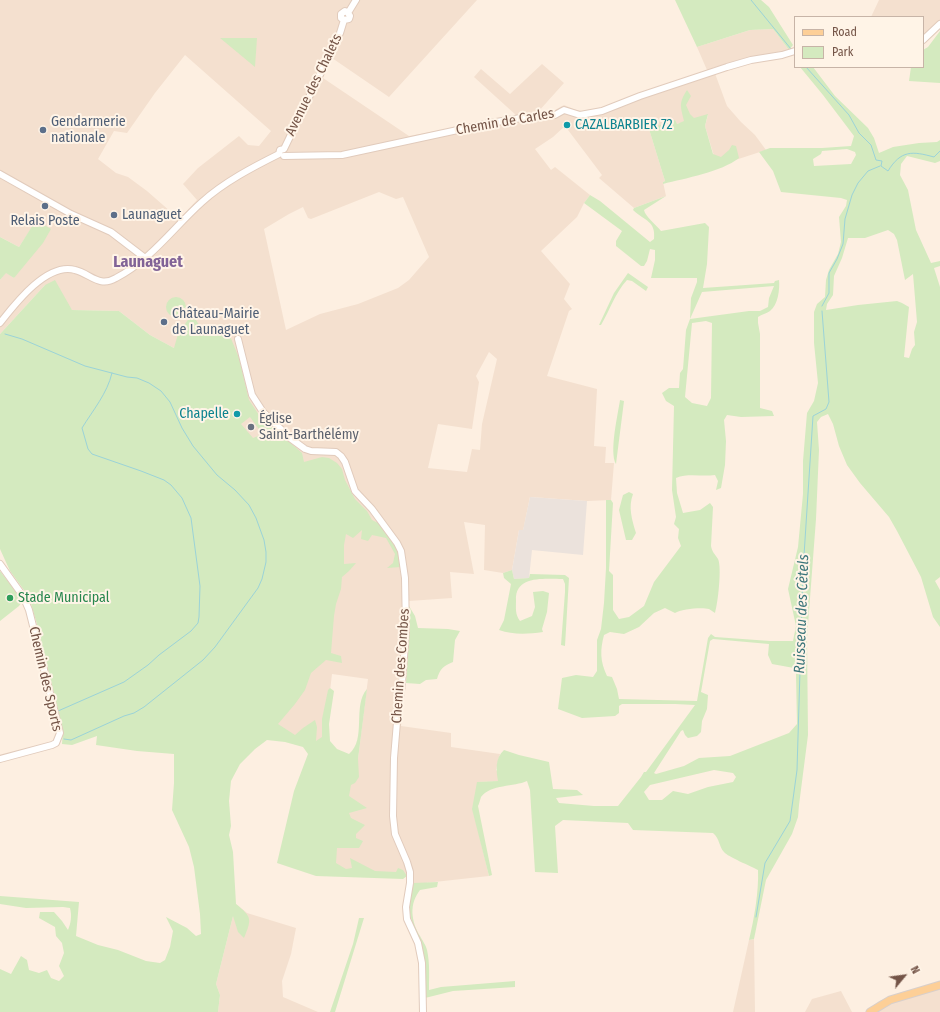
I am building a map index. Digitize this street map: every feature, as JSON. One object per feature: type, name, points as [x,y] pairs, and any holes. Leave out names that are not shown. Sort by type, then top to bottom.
[{"type":"main road","points":[[870,1012],[890,1000],[940,985]]},
{"type":"street","name":"Avenue des Chalets","points":[[283,152],[340,33],[344,20],[348,19],[350,16],[348,13],[356,0]]},
{"type":"street","points":[[924,39],[940,24]]},
{"type":"street","name":"Chemin de Carles","points":[[283,152],[301,155],[342,155],[490,123],[527,117],[555,115],[564,110],[576,114],[587,115],[726,67],[751,60],[793,52]]},
{"type":"street","points":[[0,324],[16,304],[41,278],[55,270],[76,270],[97,280],[107,282],[122,276],[145,258],[196,207],[214,192],[283,152]]},
{"type":"street","points":[[0,174],[71,214],[111,232],[145,258]]},
{"type":"street","name":"Chemin des Combes","points":[[238,339],[252,395],[263,412],[290,438],[305,449],[311,451],[336,452],[341,456],[355,491],[372,509],[397,543],[401,551],[405,578],[406,631],[395,744],[393,816],[395,834],[410,872],[410,883],[406,907],[407,920],[418,943],[422,963],[423,1012]]},
{"type":"street","name":"Chemin des Sports","points":[[0,564],[23,596],[29,610],[60,733],[58,739],[52,745],[0,759]]},
{"type":"shaded area","points":[[0,0],[477,0],[389,97],[332,58],[323,78],[409,136],[517,116],[474,77],[481,69],[510,94],[542,64],[564,83],[538,112],[553,111],[564,105],[582,111],[600,109],[707,70],[697,47],[750,30],[773,29],[789,50],[745,58],[713,68],[727,106],[755,135],[766,150],[717,166],[705,126],[708,115],[677,124],[649,129],[665,181],[663,182],[666,196],[634,208],[599,178],[602,175],[565,126],[553,137],[535,149],[551,170],[555,167],[590,195],[577,217],[541,251],[570,284],[564,299],[572,309],[569,311],[547,376],[597,389],[594,446],[606,447],[605,463],[614,463],[611,500],[587,501],[530,497],[523,531],[519,530],[512,570],[503,573],[484,570],[485,525],[464,522],[474,574],[450,572],[452,598],[409,601],[409,638],[401,726],[451,733],[451,747],[500,754],[496,770],[510,781],[478,782],[473,809],[489,876],[416,884],[407,883],[407,876],[324,871],[358,759],[368,679],[332,674],[323,750],[265,735],[271,462],[174,348],[150,335],[119,311],[72,310],[45,285],[0,334],[0,280],[6,272],[14,278],[36,221],[19,247],[0,237]],"holes":[[[185,55],[271,131],[259,146],[248,145],[239,136],[198,168],[183,184],[197,200],[179,219],[147,191],[128,177],[116,173],[98,159],[114,131],[127,133],[155,93]],[[379,192],[396,199],[403,197],[429,257],[409,280],[398,288],[358,304],[320,314],[286,330],[264,229],[303,207],[308,218],[311,219]],[[489,352],[497,359],[482,424],[480,450],[472,449],[467,472],[428,468],[438,424],[472,429],[479,382],[476,376]]]},
{"type":"shaded area","points":[[879,0],[940,0],[940,21],[924,36],[924,16],[871,16]]},
{"type":"shaded area","points":[[530,497],[587,501],[583,555],[532,550],[529,578],[514,579],[512,570],[519,530],[523,530]]},
{"type":"shaded area","points":[[236,904],[247,913],[296,928],[291,954],[282,981],[283,997],[318,1012],[218,1012],[220,995],[216,984]]},
{"type":"shaded area","points":[[754,939],[755,1012],[733,1012],[749,940]]},
{"type":"shaded area","points":[[940,982],[940,1012],[865,1012],[879,1001],[902,992]]},
{"type":"shaded area","points":[[841,991],[852,1012],[805,1012],[812,999]]},
{"type":"green space","points":[[675,0],[761,0],[769,7],[793,45],[789,50],[773,29],[750,30],[697,47]]},
{"type":"green space","points":[[940,31],[940,83],[909,81],[911,68],[924,68],[924,49],[928,47]]},
{"type":"green space","points":[[220,38],[257,38],[255,67]]},
{"type":"green space","points":[[801,68],[814,68],[835,96],[868,128],[874,138],[879,153],[893,147],[937,142],[940,140],[940,161],[935,163],[907,156],[901,164],[900,175],[908,190],[916,230],[931,263],[940,261],[940,266],[934,268],[940,287],[940,577],[935,581],[940,590],[940,627],[933,617],[921,577],[897,531],[889,517],[847,465],[828,414],[821,417],[817,422],[819,450],[816,519],[807,638],[808,735],[798,817],[792,834],[766,880],[754,939],[749,940],[756,905],[758,870],[726,854],[722,850],[713,833],[633,830],[628,823],[563,820],[555,826],[558,873],[535,872],[530,790],[527,781],[491,790],[481,797],[478,806],[492,875],[489,876],[472,809],[477,782],[498,781],[498,760],[504,750],[549,762],[553,789],[577,790],[583,795],[556,798],[559,803],[594,806],[618,806],[644,772],[646,772],[695,705],[622,704],[619,706],[619,713],[615,716],[582,718],[558,709],[562,678],[576,675],[593,677],[597,671],[597,640],[601,629],[606,568],[606,500],[611,500],[613,503],[609,571],[613,575],[613,610],[619,619],[629,617],[644,606],[654,582],[681,546],[678,538],[679,529],[674,524],[676,517],[672,490],[674,406],[666,401],[662,393],[669,388],[679,388],[680,373],[683,369],[686,330],[690,319],[691,298],[697,282],[697,278],[651,278],[655,260],[655,250],[650,249],[647,261],[644,266],[641,266],[616,246],[616,241],[622,231],[584,203],[590,195],[600,201],[650,242],[654,239],[653,228],[649,222],[633,210],[634,208],[666,196],[644,210],[648,218],[661,231],[705,223],[709,227],[707,264],[703,288],[774,283],[775,281],[779,280],[779,292],[775,305],[770,311],[758,317],[760,334],[760,408],[772,411],[774,416],[741,417],[727,415],[724,420],[726,441],[725,465],[721,488],[716,490],[718,481],[715,475],[685,476],[676,478],[677,493],[683,513],[700,510],[710,503],[713,507],[711,546],[718,559],[720,569],[715,613],[709,609],[702,608],[687,609],[675,613],[665,608],[654,613],[639,627],[624,634],[610,632],[604,635],[601,656],[603,665],[607,676],[612,677],[619,699],[697,701],[708,638],[711,634],[715,637],[793,641],[796,626],[788,589],[798,547],[803,494],[803,461],[807,413],[814,401],[818,383],[814,343],[814,312],[817,304],[825,297],[826,280],[829,270],[838,254],[841,242],[839,217],[846,206],[847,200],[841,198],[781,192],[773,171],[759,152],[770,148],[822,148],[851,146],[854,136]],"holes":[[[847,149],[855,152],[856,155],[851,164],[814,166],[813,159],[821,154],[822,151]],[[888,230],[894,234],[897,240],[905,280],[913,274],[917,322],[914,332],[915,345],[909,358],[904,357],[909,307],[897,301],[826,310],[827,304],[833,295],[834,276],[842,258],[848,238],[865,238]],[[774,286],[769,298],[768,307],[760,311],[749,311],[690,319],[702,292]],[[706,321],[712,323],[711,398],[707,406],[692,403],[685,397],[692,323]],[[713,639],[769,644],[768,655],[772,664],[794,668],[796,674],[797,724],[789,733],[730,756],[699,758],[684,766],[656,774],[654,773],[681,731],[683,730],[688,738],[697,736],[701,732],[702,721],[707,709],[708,695],[701,692],[710,641]],[[714,770],[733,773],[736,777],[733,782],[708,787],[688,794],[673,791],[662,800],[649,800],[644,792],[650,785]]]},
{"type":"green space","points":[[687,90],[691,96],[686,105],[690,114],[694,118],[708,114],[705,126],[713,154],[721,157],[732,145],[736,146],[739,158],[732,163],[713,171],[663,184],[665,181],[649,129],[675,120],[677,124],[684,121],[681,102]]},
{"type":"green space","points":[[36,220],[51,229],[43,243],[14,278],[6,273],[0,280],[0,237],[19,247]]},
{"type":"green space","points":[[628,273],[648,287],[646,291],[632,281],[627,280],[616,296],[601,325],[599,325],[614,293]]},
{"type":"green space","points":[[55,280],[72,310],[119,311],[150,335],[174,348],[178,334],[192,314],[203,331],[213,330],[219,324],[230,336],[239,358],[249,400],[259,415],[302,453],[304,462],[322,457],[329,458],[337,463],[342,469],[345,480],[355,499],[367,511],[372,520],[378,523],[391,538],[399,551],[401,567],[387,568],[393,563],[395,554],[386,538],[372,535],[368,541],[361,539],[362,530],[353,538],[346,534],[344,545],[344,564],[356,563],[342,577],[341,589],[334,616],[331,653],[341,656],[342,663],[326,660],[311,673],[305,690],[278,724],[295,735],[315,720],[317,727],[316,741],[322,737],[322,719],[328,690],[330,688],[334,691],[329,724],[330,741],[337,749],[349,754],[354,748],[357,740],[359,731],[360,704],[367,689],[358,759],[359,777],[355,783],[351,785],[349,796],[367,808],[349,813],[351,818],[365,825],[356,834],[356,838],[363,841],[359,848],[337,848],[336,863],[346,869],[352,868],[350,858],[375,871],[396,872],[398,868],[403,870],[407,876],[403,879],[316,876],[277,863],[294,791],[308,754],[303,747],[285,742],[267,740],[255,749],[240,764],[231,781],[229,801],[231,826],[229,835],[233,852],[236,904],[248,915],[249,922],[244,938],[238,932],[233,916],[216,984],[220,995],[218,1012],[0,1012],[0,969],[11,974],[21,956],[27,960],[29,970],[39,973],[47,970],[51,978],[59,981],[64,976],[59,966],[64,953],[62,943],[56,936],[55,927],[39,918],[40,912],[54,912],[68,930],[71,917],[70,908],[26,908],[0,904],[0,896],[79,902],[76,936],[146,961],[160,963],[165,960],[170,947],[173,931],[166,917],[187,928],[196,936],[201,934],[194,867],[189,847],[172,810],[174,754],[137,751],[96,745],[97,736],[72,745],[62,744],[63,730],[29,597],[10,571],[0,549],[0,334],[45,285]],"holes":[[[250,417],[261,432],[258,436],[253,438],[241,424]]]},
{"type":"green space","points":[[176,297],[183,300],[186,307],[183,314],[176,317],[169,314],[166,307],[169,300]]},
{"type":"green space","points":[[620,400],[624,401],[616,464],[613,451]]},
{"type":"green space","points":[[629,492],[633,494],[631,509],[636,533],[632,540],[626,540],[619,510],[623,495]]},
{"type":"green space","points":[[512,570],[514,579],[529,578],[530,574],[565,575],[569,578],[565,646],[561,645],[565,592],[565,584],[563,579],[532,580],[520,586],[517,592],[516,611],[520,621],[532,616],[535,607],[533,592],[543,591],[549,593],[547,612],[542,629],[543,632],[521,634],[499,630],[504,620],[511,584],[504,578],[503,573]]},
{"type":"green space","name":"Stade Municipal","points":[[0,571],[18,594],[22,602],[0,621]]},
{"type":"green space","points":[[409,606],[415,616],[418,628],[460,631],[455,640],[453,662],[442,668],[437,679],[426,680],[420,684],[406,683],[409,638]]},
{"type":"green space","points":[[438,882],[437,887],[420,890],[416,895],[412,913],[417,930],[427,950],[429,965],[429,990],[441,987],[515,981],[515,987],[453,991],[425,998],[425,967],[423,951],[412,923],[409,908],[413,883]]},
{"type":"green space","points":[[359,918],[364,918],[335,1012],[330,1012],[353,944]]},
{"type":"waterway","points":[[751,0],[791,49]]},
{"type":"waterway","points":[[807,68],[849,115],[859,133],[871,145],[876,160],[882,161],[881,166],[888,171],[902,156],[913,153],[934,157],[940,151]]},
{"type":"waterway","name":"Ruisseau des Cètels","points":[[822,306],[829,293],[829,273],[843,244],[845,219],[852,195],[858,183],[868,171],[880,166]]},
{"type":"waterway","name":"Ruisseau des Cètels","points":[[756,917],[765,863],[790,821],[797,770],[803,571],[813,416],[826,409],[829,402],[822,311]]},
{"type":"waterway","points":[[5,334],[22,339],[85,366],[127,377],[137,378],[149,383],[161,391],[170,402],[182,428],[193,446],[217,475],[235,490],[249,505],[256,518],[264,540],[266,552],[266,562],[258,588],[215,647],[203,660],[144,707],[134,713],[71,740],[64,739]]},
{"type":"waterway","points":[[58,711],[124,682],[191,631],[198,623],[199,617],[200,586],[191,518],[182,498],[171,485],[164,480],[92,454],[88,449],[82,428],[107,388],[112,373]]},
{"type":"place","name":"CAZALBARBIER 72","points":[[567,125]]},
{"type":"place","name":"Gendarmerie nationale","points":[[43,130]]},
{"type":"place","name":"Relais Poste","points":[[45,206]]},
{"type":"place","name":"Launaguet","points":[[114,215]]},
{"type":"place","name":"Château-Mairie de Launaguet","points":[[164,322]]},
{"type":"place","name":"Chapelle","points":[[237,414]]},
{"type":"place","name":"Église Saint-Barthélémy","points":[[251,427]]},
{"type":"place","name":"Stade Municipal","points":[[10,598]]},
{"type":"district","name":"Launaguet","points":[[148,263]]}]
